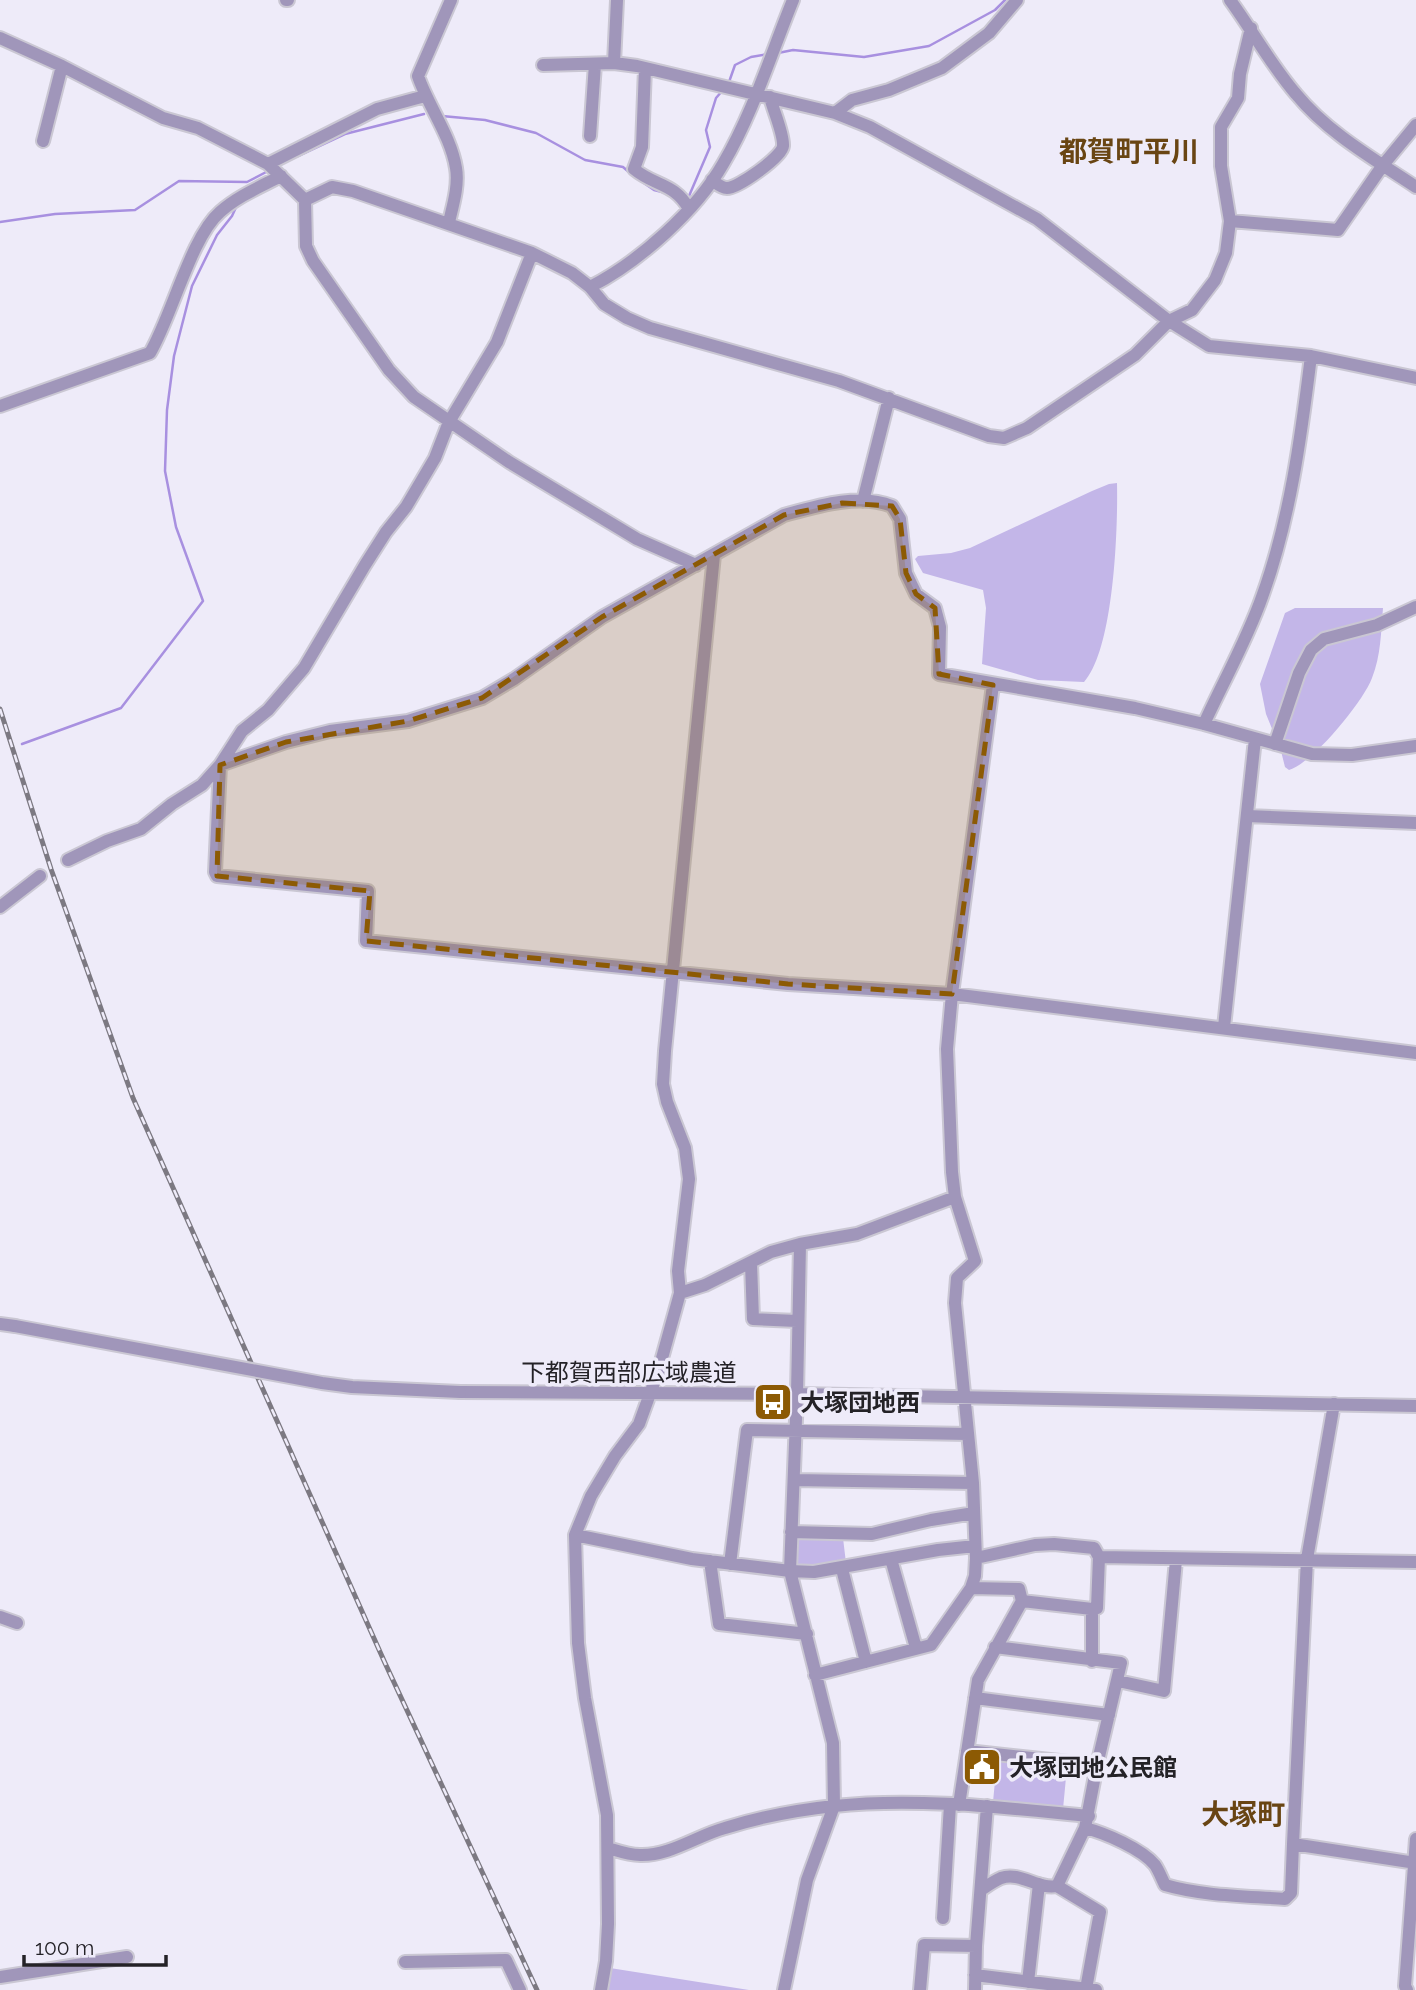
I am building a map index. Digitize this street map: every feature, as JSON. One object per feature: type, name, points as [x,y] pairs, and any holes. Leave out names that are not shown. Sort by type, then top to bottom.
[{"type":"street","points":[[449,222],[456,185],[456,167],[418,76],[451,0]]},
{"type":"street","points":[[614,63],[617,0]]},
{"type":"street","points":[[590,287],[610,277],[645,249],[689,209],[712,180],[735,142],[793,0]]},
{"type":"street","points":[[835,113],[852,100],[889,90],[942,68],[989,33],[1017,0]]},
{"type":"street","points":[[1230,0],[1294,93],[1317,117],[1416,187]]},
{"type":"street","points":[[305,200],[332,187],[449,222],[532,253],[572,273],[590,287],[604,304],[650,328],[839,381],[989,436],[1004,438],[1027,428],[1135,355],[1169,321],[1192,310],[1215,280],[1226,253],[1230,221],[1221,166],[1221,127],[1238,98],[1240,74],[1251,29]]},
{"type":"street","points":[[0,38],[62,66],[163,118],[198,128],[268,164],[305,200],[306,246],[327,282],[389,370],[414,397],[449,422],[637,539],[696,565]]},
{"type":"street","points":[[547,65],[614,63],[645,68],[835,113],[870,127],[1037,219],[1169,321],[1209,346],[1311,356],[1416,377]]},
{"type":"street","points":[[590,136],[595,64]]},
{"type":"street","points":[[43,141],[62,66]]},
{"type":"street","points":[[645,68],[642,147],[634,169],[645,179],[670,187],[682,197],[689,209]]},
{"type":"street","points":[[268,164],[377,109],[425,96]]},
{"type":"street","points":[[712,180],[724,188],[729,188],[743,181],[780,153],[783,144],[770,97]]},
{"type":"street","points":[[1230,221],[1338,230],[1383,165],[1416,125]]},
{"type":"street","points":[[0,406],[150,353],[161,335],[200,239],[217,214],[237,199],[281,176]]},
{"type":"street","points":[[68,860],[107,841],[141,829],[172,804],[202,785],[220,765],[242,731],[268,710],[304,668],[386,532],[416,491],[435,458],[449,422],[497,342],[532,253]]},
{"type":"street","points":[[1204,724],[1262,599],[1277,551],[1295,460],[1311,356]]},
{"type":"street","points":[[863,501],[889,398]]},
{"type":"street","points":[[220,765],[286,742],[330,731],[408,721],[482,698],[514,679],[602,617],[785,515],[814,507],[863,501],[892,506],[900,519],[906,573],[916,594],[935,608],[940,627],[939,674],[1135,708],[1312,754],[1352,755],[1416,746]]},
{"type":"street","points":[[601,1990],[608,1924],[607,1815],[585,1698],[578,1643],[575,1535],[591,1496],[615,1456],[639,1424],[651,1393],[680,1293],[678,1271],[689,1171],[685,1148],[663,1084],[671,974],[714,555]]},
{"type":"street","points":[[1275,744],[1299,673],[1311,650],[1324,639],[1377,625],[1416,607]]},
{"type":"street","points":[[815,1675],[931,1645],[971,1588],[975,1576],[973,1483],[955,1303],[957,1278],[975,1261],[955,1197],[947,1049],[993,685]]},
{"type":"street","points":[[1224,1027],[1255,738]]},
{"type":"street","points":[[220,765],[215,872],[220,877],[369,891],[366,941],[671,974],[952,995],[1224,1027],[1416,1054]]},
{"type":"street","points":[[1247,816],[1416,823]]},
{"type":"street","points":[[0,907],[40,876]]},
{"type":"street","points":[[680,1293],[705,1285],[771,1252],[857,1234],[955,1197]]},
{"type":"street","points":[[784,1990],[807,1880],[834,1806],[833,1743],[790,1571],[800,1244]]},
{"type":"street","points":[[751,1263],[753,1319],[797,1321]]},
{"type":"street","name":"下都賀西部広域農道","points":[[0,1324],[352,1387],[460,1392],[797,1394],[1416,1406]]},
{"type":"street","points":[[608,1849],[638,1856],[659,1854],[712,1832],[745,1822],[834,1806],[882,1803],[987,1806],[1087,1822],[1154,1864],[1165,1885],[1180,1889],[1285,1899],[1291,1893],[1307,1559],[1334,1404]]},
{"type":"street","points":[[730,1564],[747,1430],[968,1434]]},
{"type":"street","points":[[794,1480],[973,1483]]},
{"type":"street","points":[[791,1532],[872,1534],[974,1513]]},
{"type":"street","points":[[575,1535],[659,1554],[814,1572],[938,1550],[976,1552],[1054,1544],[1094,1548],[1099,1557],[1097,1608],[1022,1601]]},
{"type":"street","points":[[1099,1557],[1416,1562]]},
{"type":"street","points":[[891,1559],[915,1648]]},
{"type":"street","points":[[1118,1681],[1164,1691],[1176,1560]]},
{"type":"street","points":[[710,1561],[719,1625],[807,1634]]},
{"type":"street","points":[[842,1569],[866,1661]]},
{"type":"street","points":[[943,1918],[955,1805],[978,1680],[1022,1601],[1019,1589],[971,1588]]},
{"type":"street","points":[[1092,1609],[1092,1661]]},
{"type":"street","points":[[0,1617],[17,1623]]},
{"type":"street","points":[[995,1647],[1121,1663],[1097,1765],[1087,1822],[1057,1886]]},
{"type":"street","points":[[975,1699],[1109,1715]]},
{"type":"street","points":[[967,1751],[1097,1765]]},
{"type":"street","points":[[975,1990],[987,1806]]},
{"type":"street","points":[[1407,1990],[1405,1986],[1416,1839]]},
{"type":"street","points":[[1293,1844],[1414,1863]]},
{"type":"street","points":[[975,1975],[1045,1987],[1091,1989],[1100,1912],[1057,1886],[1049,1888],[1017,1877],[1003,1877],[981,1890]]},
{"type":"street","points":[[1028,1982],[1039,1884]]},
{"type":"street","points":[[920,1990],[924,1945],[976,1946]]},
{"type":"street","points":[[5,1990],[0,1978],[127,1957]]},
{"type":"street","points":[[405,1962],[506,1960],[520,1990]]},
{"type":"highlighted area","points":[[842,503],[892,506],[900,519],[906,573],[916,594],[935,608],[939,674],[993,685],[952,994],[788,984],[366,941],[370,891],[217,876],[220,765],[286,742],[408,721],[482,698],[602,617],[784,515]]},
{"type":"shaded area","points":[[1117,483],[1115,557],[1108,617],[1094,666],[1084,682],[1038,680],[982,664],[986,608],[983,590],[923,573],[915,559],[918,556],[970,548],[1092,491]]},
{"type":"shaded area","points":[[1295,608],[1383,608],[1377,661],[1367,689],[1323,744],[1311,756],[1289,770],[1285,767],[1266,714],[1260,684],[1285,613]]},
{"type":"shaded area","points":[[802,1538],[843,1538],[846,1563],[799,1567],[795,1562],[796,1542]]},
{"type":"shaded area","points":[[997,1760],[1067,1767],[1063,1809],[993,1802]]},
{"type":"shaded area","points":[[610,1968],[749,1990],[605,1990]]},
{"type":"waterway","points":[[778,53],[793,50],[864,57],[929,46],[995,10],[1005,0]]},
{"type":"waterway","points":[[729,82],[735,65],[751,57],[768,54]]},
{"type":"waterway","points":[[689,196],[710,147],[706,130],[716,98],[723,90]]},
{"type":"waterway","points":[[298,156],[345,134],[424,114]]},
{"type":"waterway","points":[[442,116],[485,120],[536,133],[585,160],[623,167],[630,173]]},
{"type":"waterway","points":[[0,222],[55,214],[135,210],[179,181],[247,182],[270,170]]},
{"type":"waterway","points":[[638,179],[654,190],[666,193]]},
{"type":"waterway","points":[[22,744],[121,708],[203,601],[176,527],[165,471],[167,410],[174,356],[192,286],[217,235],[237,205]]},
{"type":"railway","points":[[0,709],[51,869],[133,1098],[385,1663],[537,1990]]},
{"type":"place","name":"大塚団地西","points":[[773,1402]]},
{"type":"place","name":"大塚団地公民館","points":[[982,1767]]},
{"type":"district","name":"都賀町平川","points":[[1129,151]]},
{"type":"district","name":"大塚町","points":[[1243,1814]]}]
